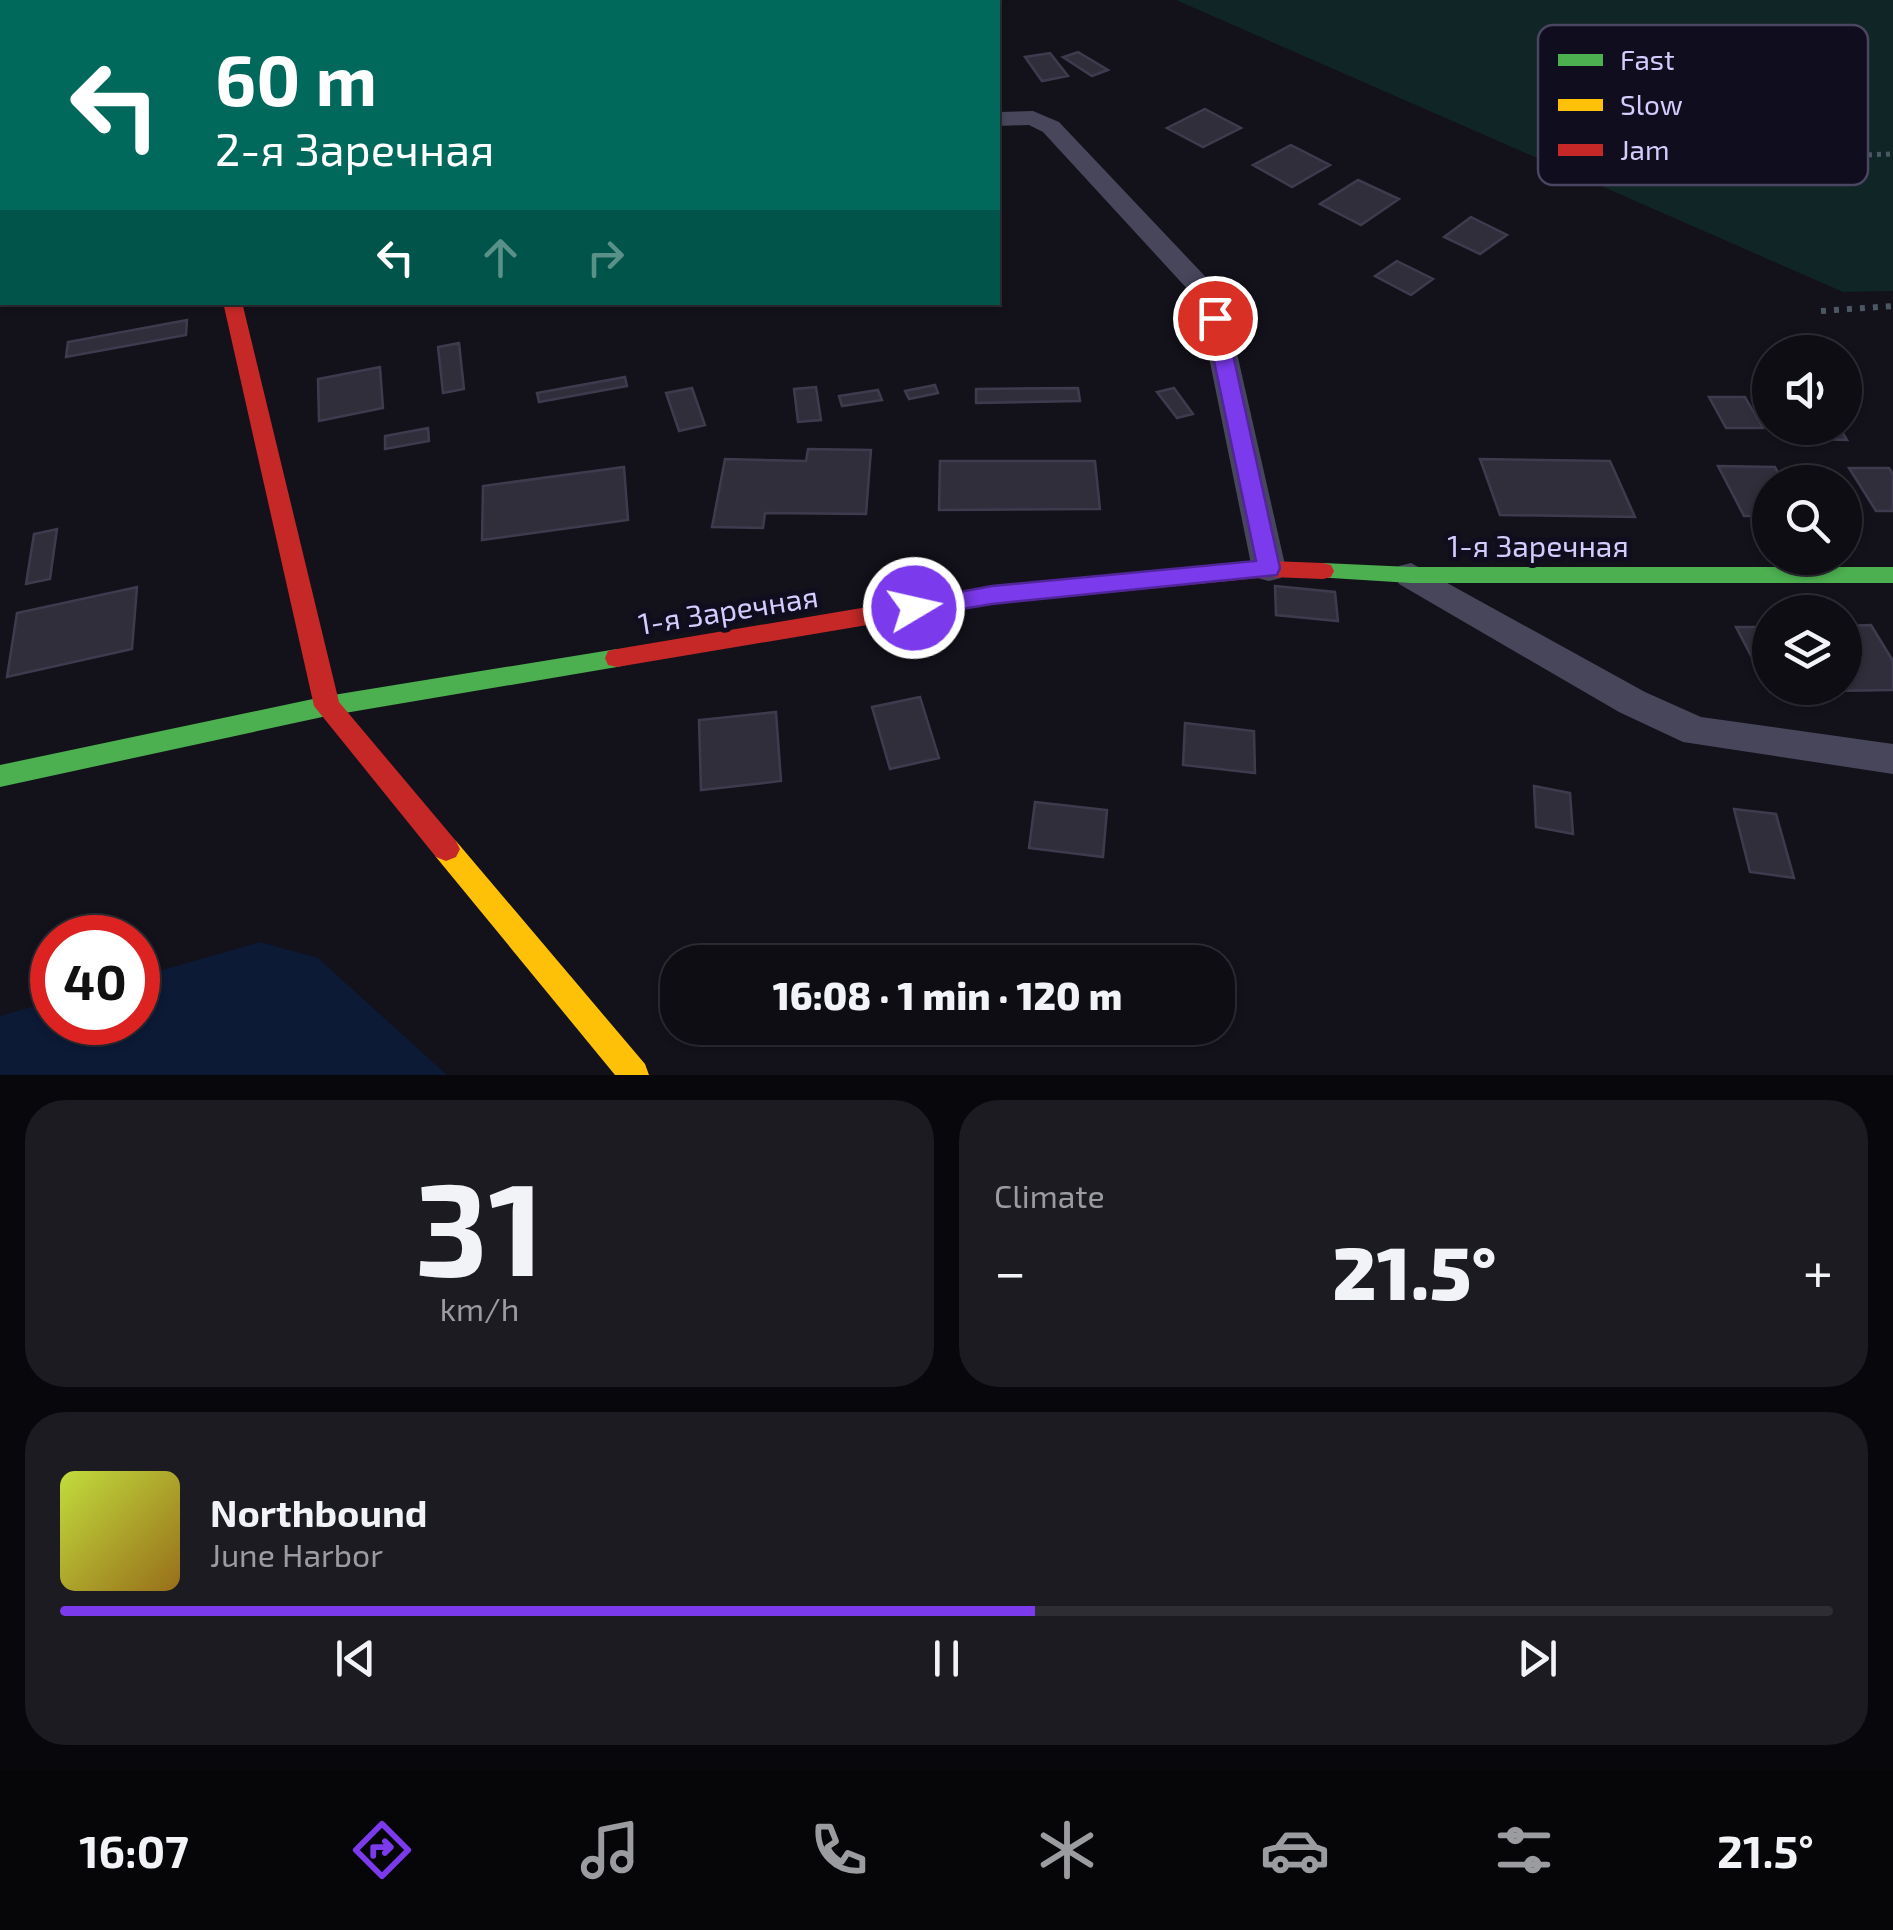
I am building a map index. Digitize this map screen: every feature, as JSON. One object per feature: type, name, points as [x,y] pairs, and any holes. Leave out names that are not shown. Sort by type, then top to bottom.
[{"type":"street","points":[[1000,119],[1032,118],[1051,127],[1204,290],[1215,318],[1269,568]]},
{"type":"street","points":[[233,305],[327,706],[634,1075]]},
{"type":"street","name":"1-я Заречная","points":[[0,776],[327,706],[992,595],[1269,568],[1411,575],[1893,576]]},
{"type":"street","points":[[1411,575],[1632,702],[1696,732],[1893,759]]},
{"type":"path","points":[[1868,155],[1893,154]]},
{"type":"path","points":[[1821,311],[1893,306]]},
{"type":"green space","points":[[1176,0],[1893,0],[1893,291],[1843,292],[1599,185],[1868,185],[1868,25],[1538,25],[1538,158]]},
{"type":"water","points":[[260,942],[318,958],[447,1075],[0,1075],[0,1016],[30,1007],[30,1045],[160,1045],[160,971]]},
{"type":"building","points":[[1078,52],[1108,70],[1092,76],[1063,57]]},
{"type":"building","points":[[1050,53],[1068,76],[1042,81],[1025,57]]},
{"type":"building","points":[[1205,109],[1241,128],[1203,147],[1167,128]]},
{"type":"building","points":[[1291,145],[1330,165],[1292,187],[1253,165]]},
{"type":"building","points":[[1358,180],[1399,199],[1361,225],[1320,204]]},
{"type":"building","points":[[1471,217],[1507,235],[1480,254],[1444,237]]},
{"type":"building","points":[[1397,261],[1433,279],[1411,295],[1375,276]]},
{"type":"building","points":[[187,320],[186,335],[66,357],[68,342]]},
{"type":"building","points":[[459,343],[464,389],[443,393],[438,347]]},
{"type":"building","points":[[380,367],[383,408],[319,421],[318,379]]},
{"type":"building","points":[[625,377],[627,386],[539,402],[537,393]]},
{"type":"building","points":[[935,385],[938,393],[909,399],[905,391]]},
{"type":"building","points":[[816,387],[821,420],[798,422],[794,389]]},
{"type":"building","points":[[692,388],[705,425],[679,431],[666,393]]},
{"type":"building","points":[[1078,388],[1080,401],[976,403],[976,389]]},
{"type":"building","points":[[1174,388],[1193,414],[1177,418],[1157,392]]},
{"type":"building","points":[[878,390],[882,400],[842,406],[839,396]]},
{"type":"building","points":[[1709,397],[1745,397],[1752,409],[1752,428],[1726,428]]},
{"type":"building","points":[[428,428],[429,441],[385,449],[385,436]]},
{"type":"building","points":[[808,449],[871,450],[866,514],[765,513],[763,528],[712,527],[725,459],[806,461]]},
{"type":"building","points":[[1480,459],[1610,461],[1635,517],[1500,515]]},
{"type":"building","points":[[940,461],[1095,461],[1100,509],[939,510]]},
{"type":"building","points":[[1718,466],[1752,467],[1752,516],[1744,516]]},
{"type":"building","points":[[624,467],[628,520],[482,540],[483,486]]},
{"type":"building","points":[[1862,468],[1889,468],[1893,474],[1893,511],[1876,511],[1862,489]]},
{"type":"building","points":[[57,529],[50,579],[26,584],[34,534]]},
{"type":"building","points":[[1275,586],[1335,592],[1338,621],[1276,615]]},
{"type":"building","points":[[137,587],[132,649],[7,677],[17,613]]},
{"type":"building","points":[[1862,625],[1871,625],[1893,661],[1893,690],[1862,691]]},
{"type":"building","points":[[1736,627],[1752,627],[1752,658]]},
{"type":"building","points":[[920,697],[939,758],[890,769],[872,707]]},
{"type":"building","points":[[776,712],[781,781],[701,790],[699,720]]},
{"type":"building","points":[[1185,723],[1254,731],[1255,773],[1183,765]]},
{"type":"building","points":[[1534,786],[1570,793],[1573,834],[1536,827]]},
{"type":"building","points":[[1035,802],[1107,810],[1103,857],[1029,848]]},
{"type":"building","points":[[1734,809],[1776,814],[1794,878],[1750,872]]},
{"type":"traffic: fast","points":[[1323,571],[1411,575],[1893,575]]},
{"type":"traffic: fast","points":[[0,776],[327,706],[617,658]]},
{"type":"traffic: slow","points":[[446,849],[634,1075]]},
{"type":"traffic: jam","points":[[233,305],[327,706],[446,849]]},
{"type":"traffic: jam","points":[[617,658],[992,595],[1269,569],[1323,571]]},
{"type":"route","points":[[914,608],[992,595],[1269,568],[1215,318]]}]
